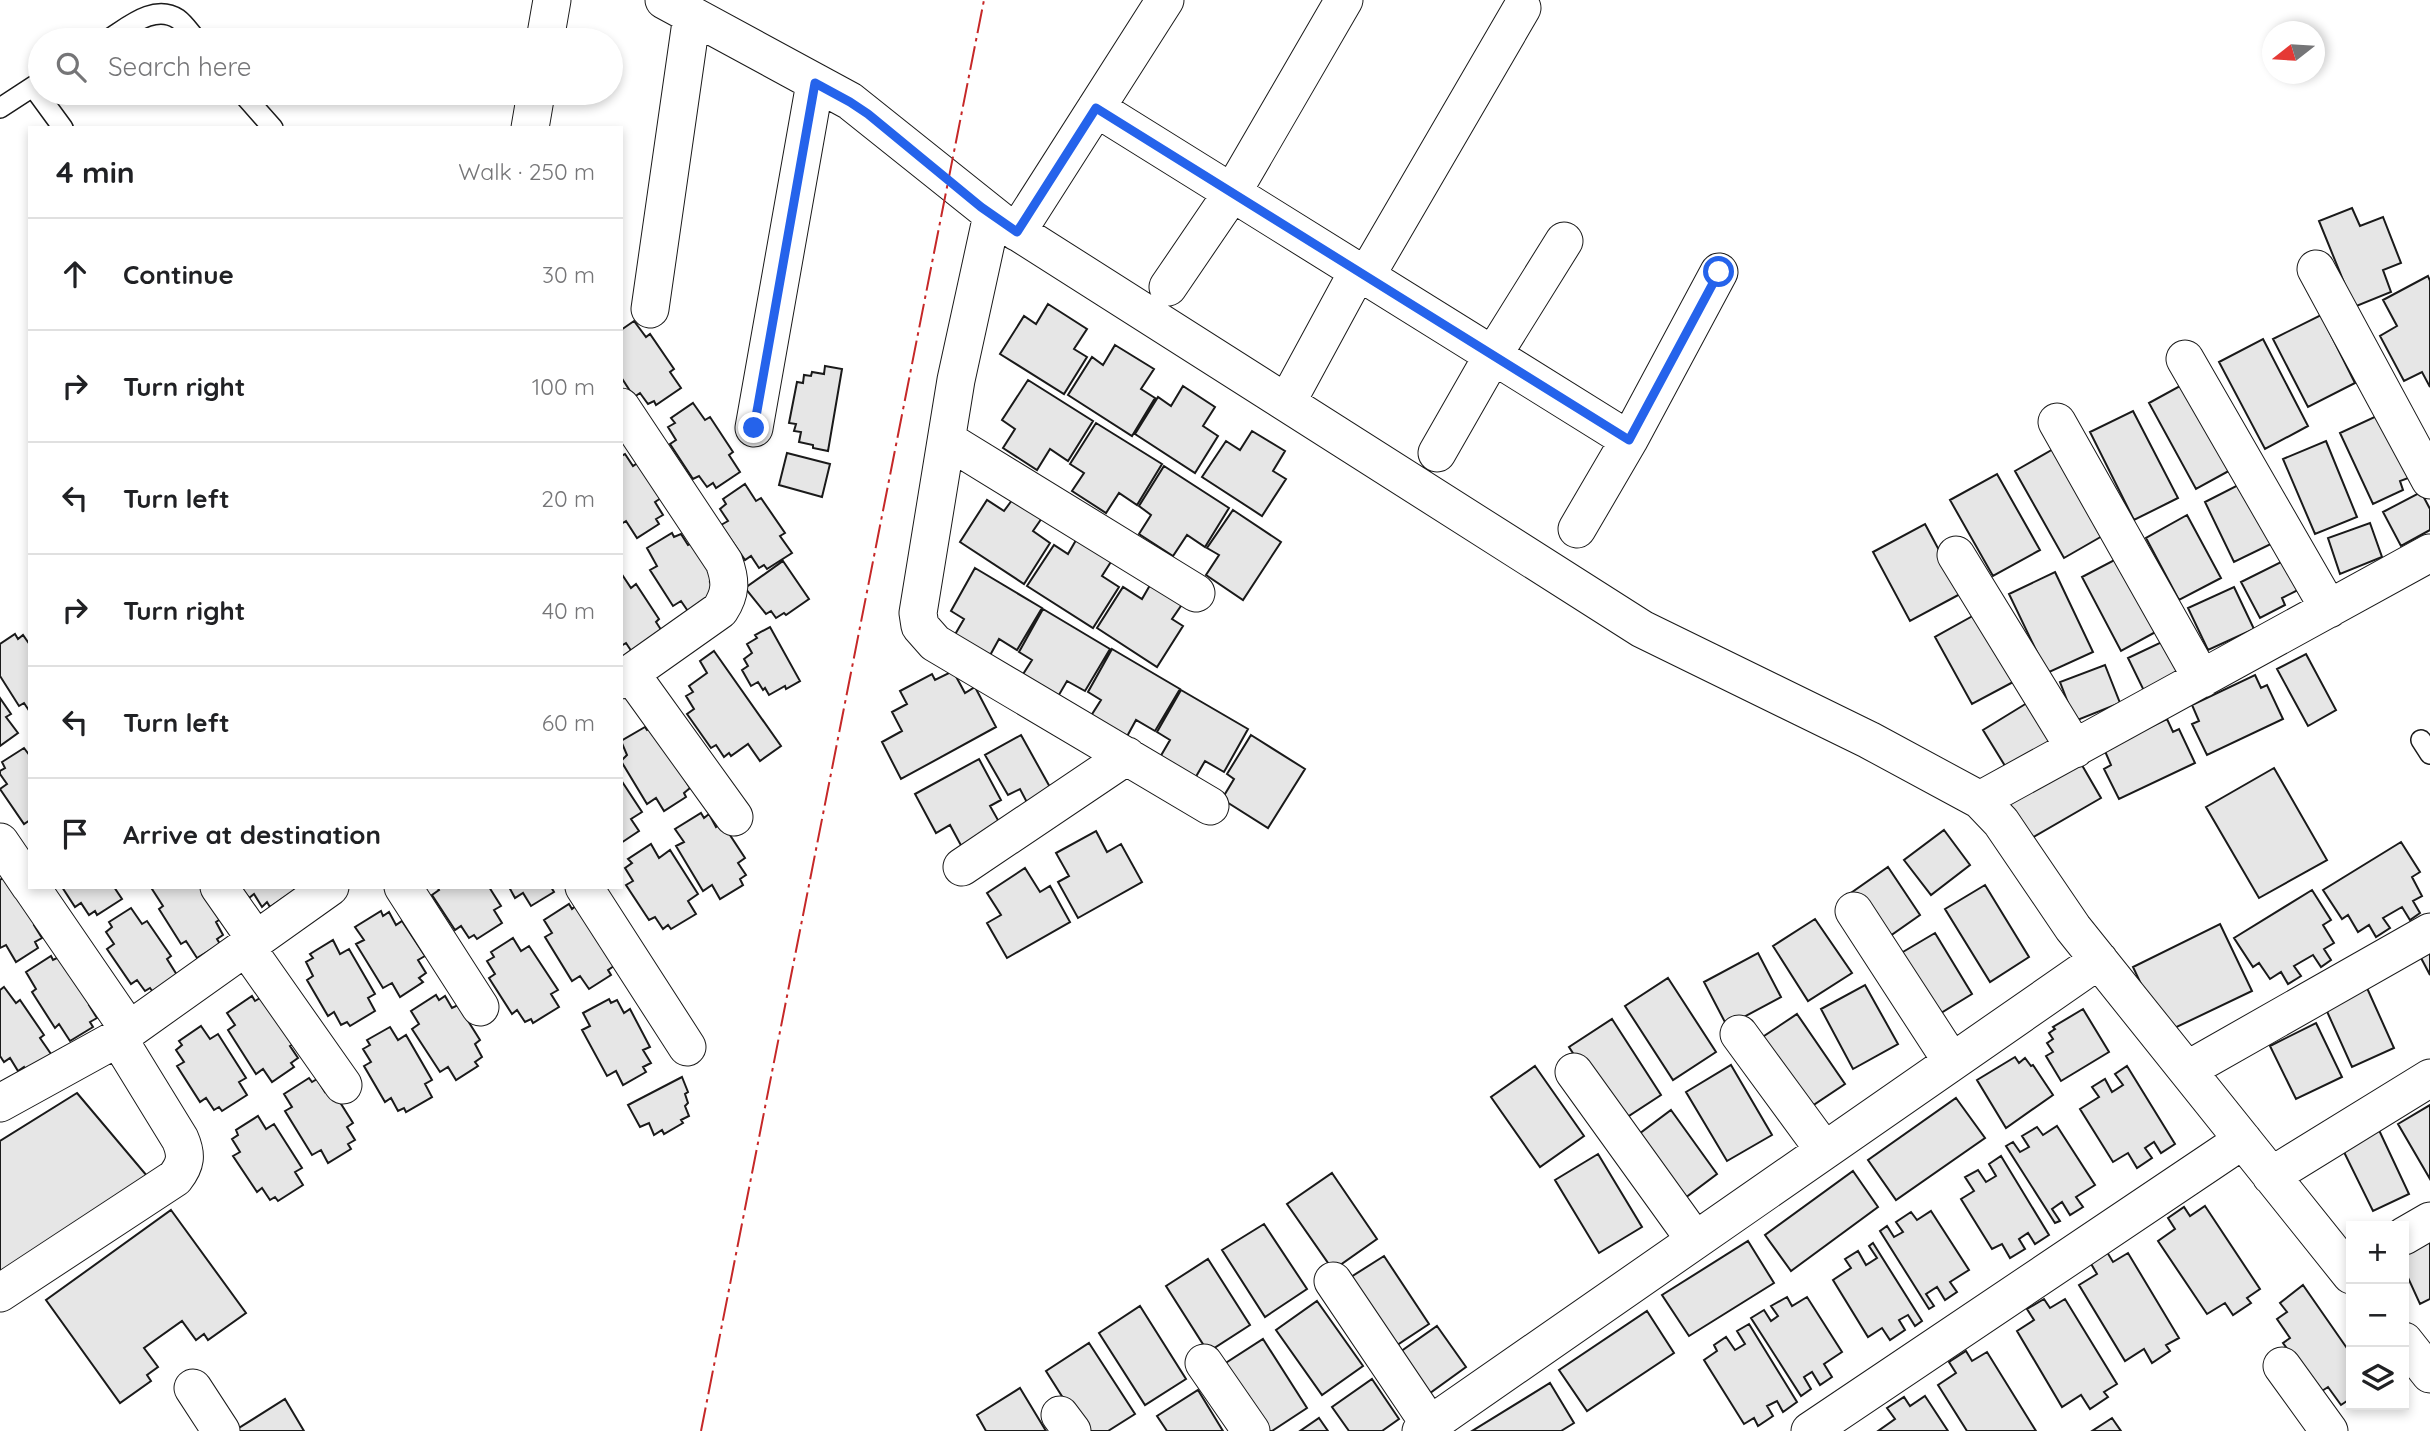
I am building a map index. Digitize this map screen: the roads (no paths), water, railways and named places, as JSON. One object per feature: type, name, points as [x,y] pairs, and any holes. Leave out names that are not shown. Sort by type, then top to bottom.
[{"type":"street","points":[[547,28],[552,0]]},
{"type":"street","points":[[1165,0],[1096,108],[1005,223],[956,380],[918,613],[920,626],[934,643],[1210,806]]},
{"type":"street","points":[[1168,286],[1232,193],[1343,0]]},
{"type":"street","points":[[650,309],[678,8],[850,102],[1005,223],[1657,637],[1869,740],[1980,800],[2001,822],[2061,912],[2346,1265]]},
{"type":"street","points":[[1287,402],[1522,8]]},
{"type":"street","points":[[754,428],[815,83]]},
{"type":"street","points":[[530,126],[534,105]]},
{"type":"street","points":[[1096,108],[1629,440]]},
{"type":"street","points":[[1437,453],[1493,355],[1564,241]]},
{"type":"street","points":[[2316,269],[2430,480]]},
{"type":"street","points":[[1577,529],[1629,440],[1719,272]]},
{"type":"street","points":[[2185,359],[2329,609]]},
{"type":"street","points":[[623,410],[724,562],[730,578],[729,596],[720,610],[624,678],[734,817]]},
{"type":"street","points":[[2057,422],[2202,679]]},
{"type":"street","points":[[947,440],[1196,593]]},
{"type":"street","points":[[1956,555],[2075,749]]},
{"type":"street","points":[[1980,800],[2429,555]]},
{"type":"street","points":[[962,867],[1127,756]]},
{"type":"street","points":[[0,842],[28,883]]},
{"type":"street","points":[[0,1293],[175,1178],[184,1167],[186,1154],[123,1034],[32,889]]},
{"type":"street","points":[[220,889],[251,944],[343,1085]]},
{"type":"street","points":[[0,1103],[123,1034],[327,889]]},
{"type":"street","points":[[403,889],[480,1007]]},
{"type":"street","points":[[585,889],[687,1047]]},
{"type":"street","points":[[1854,911],[1952,1062]]},
{"type":"street","points":[[2187,1070],[2430,932]]},
{"type":"street","points":[[1332,1281],[1426,1428],[2099,960]]},
{"type":"street","points":[[1739,1034],[1824,1150]]},
{"type":"street","points":[[1574,1072],[1695,1240]]},
{"type":"street","points":[[2271,1175],[2430,1078]]},
{"type":"street","points":[[1810,1431],[2243,1140]]},
{"type":"street","points":[[2409,1233],[2430,1221]]},
{"type":"street","points":[[2409,1347],[2430,1374]]},
{"type":"street","points":[[1204,1363],[1251,1431]]},
{"type":"street","points":[[2282,1366],[2329,1431]]},
{"type":"street","points":[[193,1388],[221,1431]]},
{"type":"lane","points":[[127,28],[143,18],[163,13],[178,19],[186,28]]},
{"type":"lane","points":[[0,108],[28,91]]},
{"type":"lane","points":[[50,105],[63,126]]},
{"type":"lane","points":[[253,105],[271,126]]}]
